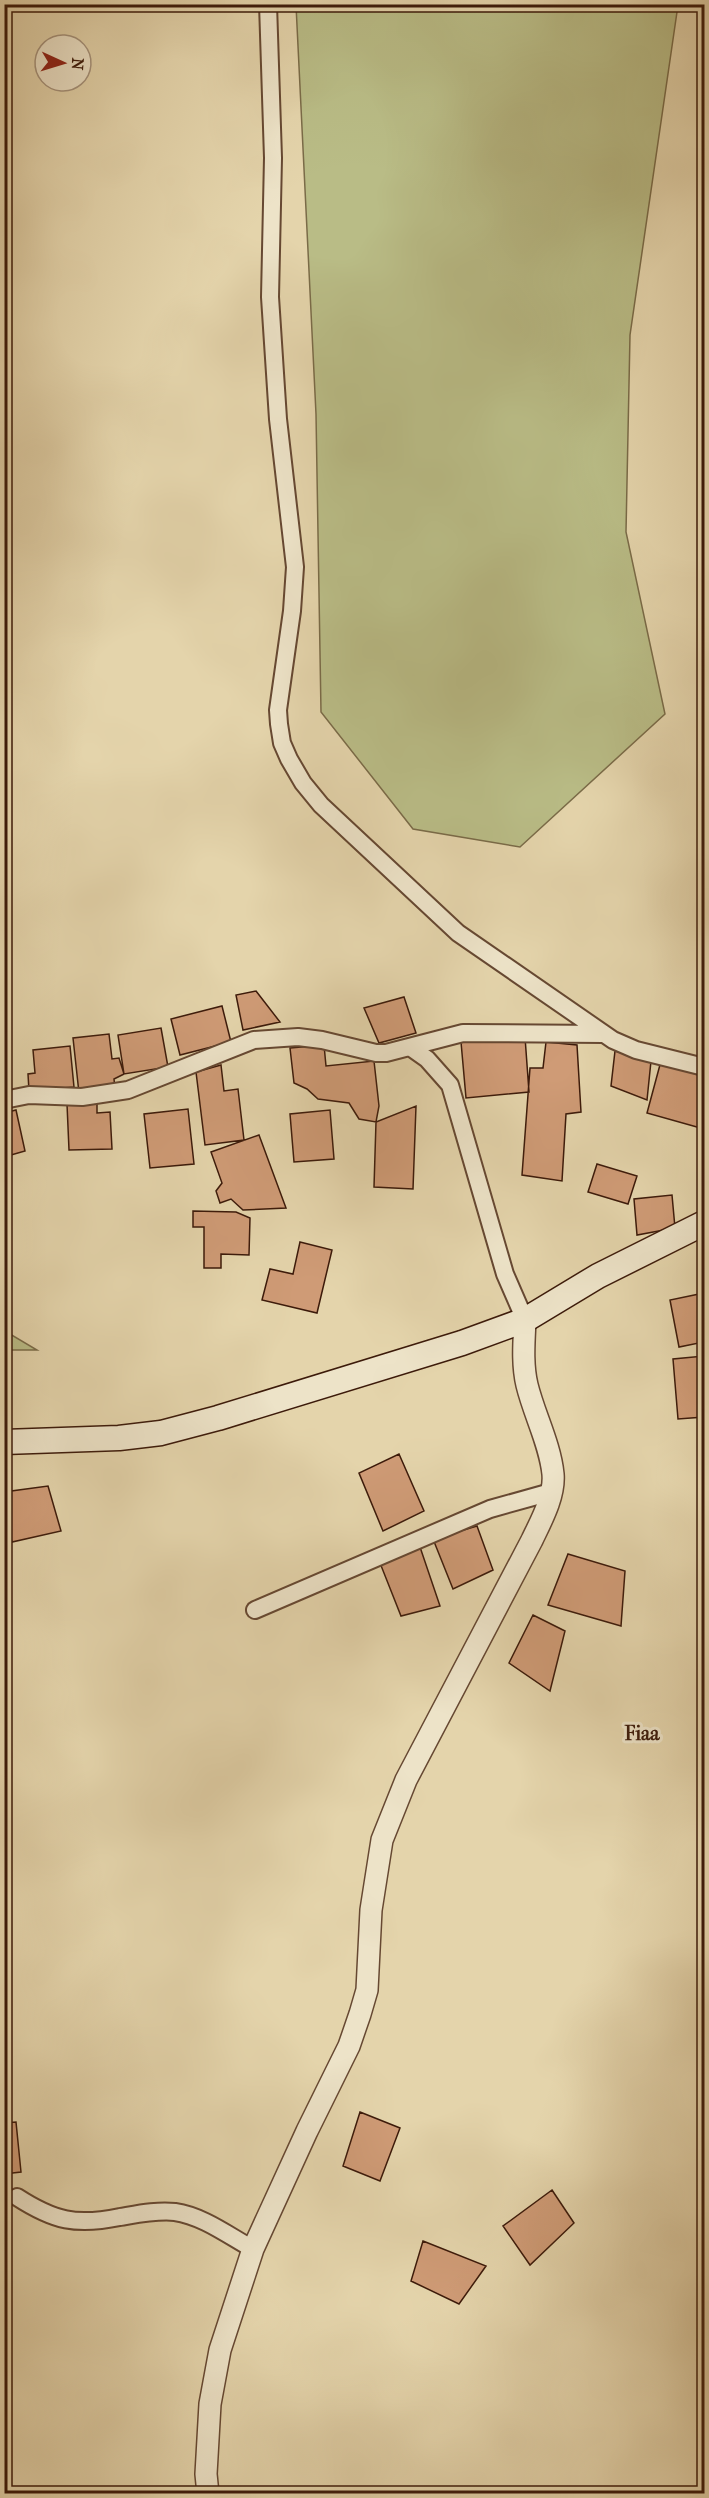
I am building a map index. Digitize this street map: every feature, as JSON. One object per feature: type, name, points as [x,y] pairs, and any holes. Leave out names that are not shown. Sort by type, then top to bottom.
[{"type":"main road","points":[[4,1442],[118,1438],[161,1433],[218,1418],[462,1343],[525,1320],[598,1276],[705,1223]]},
{"type":"street","points":[[268,4],[273,158],[270,297],[278,419],[295,567],[292,611],[278,710],[282,743],[303,783],[321,805],[458,933],[620,1045],[705,1067]]},
{"type":"street","points":[[4,1100],[29,1095],[82,1097],[128,1090],[254,1040],[298,1037],[322,1040],[376,1053],[463,1033],[604,1034]]},
{"type":"street","points":[[208,2493],[206,2474],[210,2404],[220,2350],[253,2249],[349,2046],[360,2014],[367,1990],[371,1910],[382,1840],[394,1807],[542,1520],[551,1492],[553,1475],[526,1382],[525,1320],[505,1274],[450,1085],[427,1059],[410,1047]]},
{"type":"street","points":[[255,1610],[490,1509],[551,1492]]},
{"type":"street","points":[[16,2197],[58,2219],[69,2221],[108,2220],[143,2213],[175,2212],[199,2219],[253,2249]]},
{"type":"green space","points":[[296,5],[678,5],[630,335],[626,532],[665,714],[520,847],[413,829],[321,712],[316,414]]},
{"type":"green space","points":[[5,1331],[37,1350],[5,1350]]},
{"type":"building","points":[[256,991],[280,1022],[243,1030],[236,995]]},
{"type":"building","points":[[404,997],[416,1033],[379,1043],[364,1008]]},
{"type":"building","points":[[222,1006],[231,1042],[180,1055],[171,1019]]},
{"type":"building","points":[[161,1028],[168,1067],[124,1074],[118,1035]]},
{"type":"building","points":[[109,1034],[112,1059],[119,1058],[124,1074],[114,1079],[115,1088],[79,1093],[73,1038]]},
{"type":"building","points":[[525,1037],[529,1092],[466,1098],[461,1042]]},
{"type":"building","points":[[546,1042],[577,1045],[581,1112],[566,1114],[562,1181],[522,1175],[530,1068],[543,1068]]},
{"type":"building","points":[[324,1045],[326,1066],[374,1061],[379,1106],[376,1122],[359,1119],[349,1103],[318,1099],[307,1089],[294,1083],[290,1048]]},
{"type":"building","points":[[70,1046],[74,1087],[29,1091],[28,1074],[35,1073],[33,1050]]},
{"type":"building","points":[[615,1051],[651,1061],[647,1100],[611,1086]]},
{"type":"building","points":[[661,1061],[704,1072],[704,1129],[647,1113]]},
{"type":"building","points":[[221,1065],[224,1091],[238,1089],[244,1140],[205,1145],[196,1072]]},
{"type":"building","points":[[97,1103],[97,1113],[110,1112],[112,1149],[69,1150],[67,1104]]},
{"type":"building","points":[[416,1106],[413,1189],[374,1187],[376,1122]]},
{"type":"building","points":[[188,1109],[194,1164],[150,1168],[144,1114]]},
{"type":"building","points":[[16,1110],[25,1151],[4,1157],[4,1113]]},
{"type":"building","points":[[330,1110],[334,1159],[294,1162],[290,1114]]},
{"type":"building","points":[[259,1135],[286,1208],[243,1210],[231,1199],[220,1203],[216,1191],[222,1183],[211,1152]]},
{"type":"building","points":[[597,1164],[637,1176],[628,1204],[588,1192]]},
{"type":"building","points":[[672,1195],[675,1228],[637,1235],[634,1199]]},
{"type":"building","points":[[193,1211],[236,1212],[250,1218],[249,1255],[221,1254],[221,1268],[204,1268],[204,1227],[193,1227]]},
{"type":"building","points":[[300,1242],[332,1250],[317,1313],[262,1300],[270,1269],[293,1274]]},
{"type":"building","points":[[704,1293],[704,1342],[679,1347],[670,1300]]},
{"type":"building","points":[[704,1356],[704,1417],[678,1419],[673,1359]]},
{"type":"building","points":[[399,1454],[424,1511],[383,1531],[359,1473]]},
{"type":"building","points":[[48,1486],[61,1531],[12,1542],[4,1513],[4,1492]]},
{"type":"building","points":[[477,1526],[493,1570],[453,1589],[433,1539]]},
{"type":"building","points":[[420,1547],[440,1606],[401,1616],[380,1563]]},
{"type":"building","points":[[568,1554],[625,1571],[621,1626],[548,1605]]},
{"type":"building","points":[[533,1615],[565,1631],[550,1691],[509,1663]]},
{"type":"building","points":[[360,2112],[400,2128],[380,2181],[343,2166]]},
{"type":"building","points":[[16,2122],[21,2172],[4,2174],[4,2123]]},
{"type":"building","points":[[552,2190],[574,2223],[530,2265],[503,2226]]},
{"type":"building","points":[[423,2241],[486,2266],[459,2304],[411,2281]]},
{"type":"district","name":"Fiaa","points":[[642,1733]]}]
